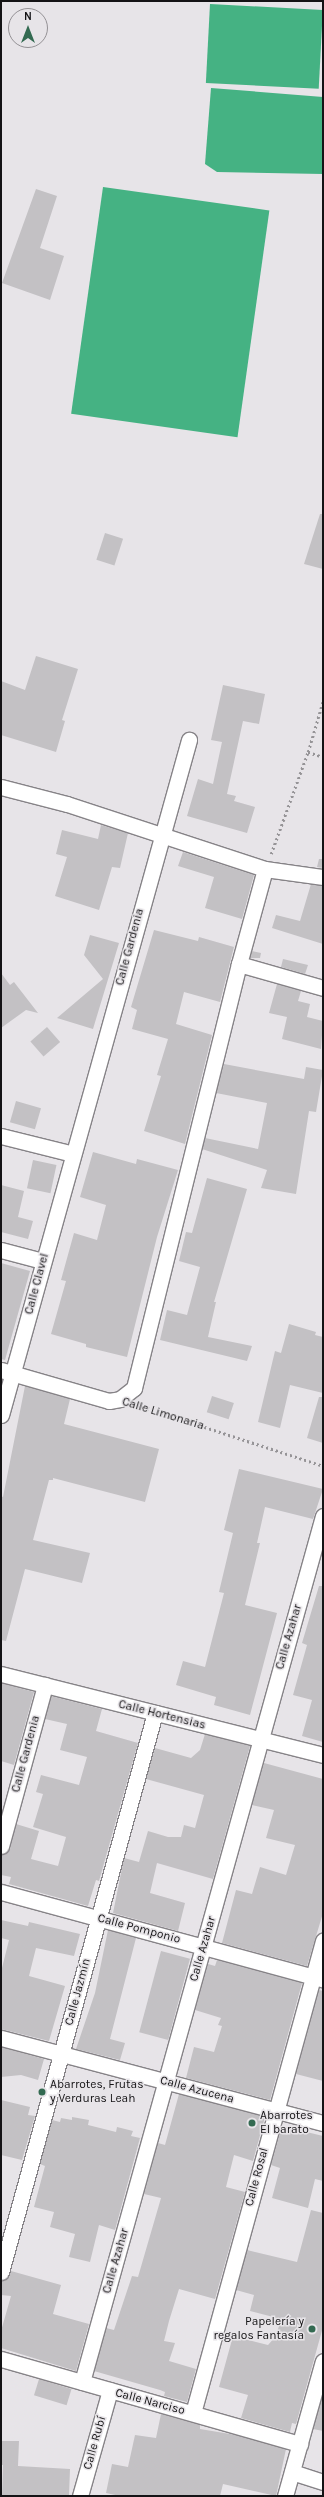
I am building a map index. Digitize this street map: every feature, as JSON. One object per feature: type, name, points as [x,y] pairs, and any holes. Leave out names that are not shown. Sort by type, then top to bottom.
[{"type":"street","name":"Calle Gardenia","points":[[73,1154],[189,740]]},
{"type":"street","points":[[1,787],[67,804],[265,869],[323,877]]},
{"type":"street","points":[[120,1399],[134,1388],[239,964],[265,869]]},
{"type":"street","points":[[239,964],[323,988]]},
{"type":"street","points":[[1,1136],[73,1154]]},
{"type":"street","name":"Calle Clavel","points":[[1,1415],[7,1372],[43,1261],[73,1154]]},
{"type":"street","points":[[1,1250],[43,1261]]},
{"type":"street","name":"Calle Limonaria","points":[[7,1372],[109,1401],[120,1399]]},
{"type":"street","name":"Calle Azahar","points":[[82,2382],[323,1516]]},
{"type":"street","name":"Calle Hortensias","points":[[1,1674],[323,1756]]},
{"type":"street","name":"Calle Gardenia","points":[[1,1846],[45,1685]]},
{"type":"street","name":"Calle Jazmín","points":[[1,2272],[155,1713]]},
{"type":"street","name":"Calle Pomponio","points":[[1,1892],[318,1978]]},
{"type":"street","name":"Calle Rosal","points":[[193,2413],[275,2111],[318,1978],[323,1941]]},
{"type":"street","name":"Calle Azucena","points":[[1,2038],[323,2123]]},
{"type":"street","name":"Calle Narciso","points":[[1,2359],[300,2444]]},
{"type":"street","points":[[285,2496],[323,2361]]},
{"type":"street","name":"Calle Rubí","points":[[80,2496],[110,2390]]},
{"type":"street","points":[[292,2472],[323,2482]]},
{"type":"path","points":[[265,869],[308,752],[323,701]]},
{"type":"path","points":[[308,752],[323,757]]},
{"type":"path","name":"Calle Limonaria","points":[[120,1399],[323,1466]]},
{"type":"shaded area","points":[[210,4],[323,10],[319,89],[206,83]]},
{"type":"shaded area","points":[[211,88],[323,97],[323,174],[217,172],[205,164]]},
{"type":"shaded area","points":[[103,187],[269,210],[237,437],[71,414]]},
{"type":"building","points":[[36,189],[57,196],[40,248],[64,256],[50,300],[2,283]]},
{"type":"building","points":[[320,514],[323,514],[323,569],[304,564]]},
{"type":"building","points":[[105,533],[123,539],[114,566],[96,560]]},
{"type":"building","points":[[36,656],[78,669],[62,720],[65,721],[56,752],[1,735],[1,681],[25,690]]},
{"type":"building","points":[[223,685],[265,694],[259,724],[243,721],[227,794],[236,796],[234,801],[255,807],[247,833],[187,816],[198,779],[213,784],[222,742],[211,740]]},
{"type":"building","points":[[101,825],[128,833],[120,868],[112,867],[99,910],[55,896],[67,857],[56,854],[62,830],[98,839]]},
{"type":"building","points":[[183,852],[254,875],[242,919],[205,908],[214,877],[178,866]]},
{"type":"building","points":[[319,859],[323,859],[323,868],[317,867]]},
{"type":"building","points":[[311,884],[323,886],[323,944],[272,928],[276,915],[300,921]]},
{"type":"building","points":[[154,930],[198,941],[199,937],[234,947],[220,1002],[184,992],[176,1024],[212,1035],[185,1144],[144,1131],[161,1076],[157,1075],[168,1039],[132,1029],[137,1010],[131,1007]]},
{"type":"building","points":[[90,935],[119,943],[93,1029],[57,1018],[103,979],[84,955]]},
{"type":"building","points":[[252,951],[261,953],[260,958],[250,958]]},
{"type":"building","points":[[283,959],[308,965],[305,974],[281,967]]},
{"type":"building","points":[[1,973],[10,985],[14,982],[38,1013],[26,1010],[1,1028]]},
{"type":"building","points":[[277,984],[301,991],[298,1001],[310,1004],[307,1017],[323,1021],[321,1049],[282,1039],[287,1017],[269,1013]]},
{"type":"building","points":[[47,1027],[60,1042],[44,1057],[30,1041]]},
{"type":"building","points":[[224,1064],[304,1079],[306,1067],[323,1070],[316,1112],[309,1111],[296,1194],[261,1188],[267,1170],[202,1149],[205,1138],[258,1149],[267,1103],[216,1093]]},
{"type":"building","points":[[16,1101],[41,1108],[35,1129],[10,1122]]},
{"type":"building","points":[[93,1152],[136,1164],[137,1159],[178,1170],[157,1237],[127,1357],[86,1347],[86,1344],[51,1334],[66,1281],[61,1280],[74,1233],[97,1240],[106,1205],[80,1197]]},
{"type":"building","points":[[33,1160],[56,1165],[50,1193],[27,1188]]},
{"type":"building","points":[[207,1178],[247,1189],[214,1302],[216,1302],[208,1337],[252,1346],[247,1361],[160,1340],[167,1310],[187,1315],[200,1267],[179,1261],[186,1232],[192,1233]]},
{"type":"building","points":[[1,1185],[24,1191],[18,1217],[33,1221],[28,1239],[1,1232]]},
{"type":"building","points":[[1,1263],[30,1271],[5,1360],[1,1359]]},
{"type":"building","points":[[289,1324],[316,1332],[315,1335],[323,1337],[323,1393],[290,1385],[280,1428],[258,1422],[275,1351],[281,1353]]},
{"type":"building","points":[[25,1386],[70,1399],[64,1424],[159,1449],[145,1502],[53,1478],[53,1480],[49,1480],[33,1540],[90,1553],[82,1583],[25,1569],[6,1641],[1,1640],[1,1496],[3,1497]]},
{"type":"building","points":[[212,1396],[234,1403],[229,1419],[207,1412]]},
{"type":"building","points":[[319,1397],[323,1397],[323,1443],[307,1438]]},
{"type":"building","points":[[239,1469],[323,1489],[313,1519],[265,1507],[257,1543],[260,1543],[245,1605],[277,1613],[250,1715],[214,1705],[216,1697],[176,1685],[183,1661],[205,1667],[224,1593],[219,1592],[233,1533],[224,1530]]},
{"type":"building","points":[[319,1586],[323,1586],[323,1742],[302,1736],[312,1700],[293,1695],[307,1645],[302,1643]]},
{"type":"building","points":[[1,1683],[34,1692],[14,1765],[1,1761]]},
{"type":"building","points":[[51,1696],[102,1709],[96,1731],[138,1743],[99,1881],[96,1880],[88,1906],[9,1884],[11,1877],[1,1875],[1,1855],[10,1849],[16,1824],[39,1831],[31,1859],[58,1866],[66,1837],[33,1827],[43,1794],[36,1792],[41,1775],[79,1785],[87,1757],[60,1750],[67,1724],[45,1719]]},
{"type":"building","points":[[205,1734],[250,1746],[213,1879],[157,1863],[150,1893],[185,1903],[178,1931],[113,1913],[124,1858],[139,1862],[148,1831],[168,1837],[181,1837],[184,1825],[195,1828],[204,1795],[146,1779],[155,1748],[191,1758],[200,1750]]},
{"type":"building","points":[[264,1763],[323,1779],[323,1913],[307,1966],[222,1943],[236,1890],[252,1894],[260,1867],[286,1875],[295,1845],[266,1838],[274,1810],[252,1805]]},
{"type":"building","points":[[1,1920],[28,1926],[29,1922],[80,1934],[74,1956],[36,1948],[29,1976],[65,1986],[49,2041],[1,2029],[1,1972],[9,1940],[1,1938]]},
{"type":"building","points":[[108,1930],[136,1938],[110,2039],[125,2043],[120,2060],[76,2049],[95,1993]]},
{"type":"building","points":[[161,1951],[190,1959],[168,2040],[139,2032]]},
{"type":"building","points":[[217,1960],[302,1983],[270,2100],[186,2078],[194,2047],[214,2052],[222,2026],[218,2025],[221,2018],[195,2010],[208,1964],[215,1966]]},
{"type":"building","points":[[319,1990],[323,1991],[323,2081],[296,2074]]},
{"type":"building","points":[[1,2047],[44,2059],[38,2080],[21,2075],[1,2077]]},
{"type":"building","points":[[179,2094],[265,2117],[253,2161],[234,2155],[226,2187],[245,2192],[215,2299],[179,2289],[169,2321],[164,2341],[175,2343],[169,2361],[196,2369],[187,2402],[164,2396],[165,2392],[160,2390],[94,2371],[106,2328],[114,2330],[132,2276],[138,2277],[161,2198],[144,2194],[158,2143],[165,2145]]},
{"type":"building","points":[[1,2100],[30,2107],[28,2115],[35,2116],[22,2160],[1,2155]]},
{"type":"building","points":[[72,2117],[89,2120],[88,2125],[116,2132],[117,2127],[133,2131],[131,2136],[140,2138],[115,2230],[99,2225],[90,2262],[69,2257],[75,2234],[50,2227],[54,2212],[34,2207],[45,2166],[40,2164],[52,2120],[60,2122],[61,2118],[72,2120]]},
{"type":"building","points":[[282,2126],[323,2136],[323,2181],[315,2179],[308,2208],[272,2198],[280,2168],[271,2165]]},
{"type":"building","points":[[311,2210],[323,2213],[323,2327],[296,2424],[292,2423],[290,2432],[241,2418],[248,2395],[219,2387],[233,2336],[268,2345],[276,2336],[281,2319],[250,2311],[254,2295],[236,2290],[247,2250],[297,2262]]},
{"type":"building","points":[[11,2271],[61,2285],[53,2314],[89,2324],[76,2371],[1,2348],[1,2331],[11,2296],[1,2295],[1,2281],[8,2278]]},
{"type":"building","points":[[39,2379],[72,2389],[67,2405],[34,2395]]},
{"type":"building","points":[[323,2394],[323,2431],[313,2429]]},
{"type":"building","points":[[161,2414],[200,2425],[200,2429],[236,2435],[286,2449],[276,2496],[223,2484],[220,2496],[120,2496],[106,2493],[112,2464],[128,2467],[135,2435],[156,2438]]},
{"type":"building","points":[[1,2441],[19,2441],[18,2466],[70,2469],[69,2495],[2,2496],[3,2465],[1,2465]]},
{"type":"place","name":"Abarrotes, Frutas y Verduras Leah","points":[[42,2092]]},
{"type":"place","name":"Abarrotes El barato","points":[[252,2123]]},
{"type":"place","name":"Papelería y regalos Fantasía","points":[[312,2329]]}]
